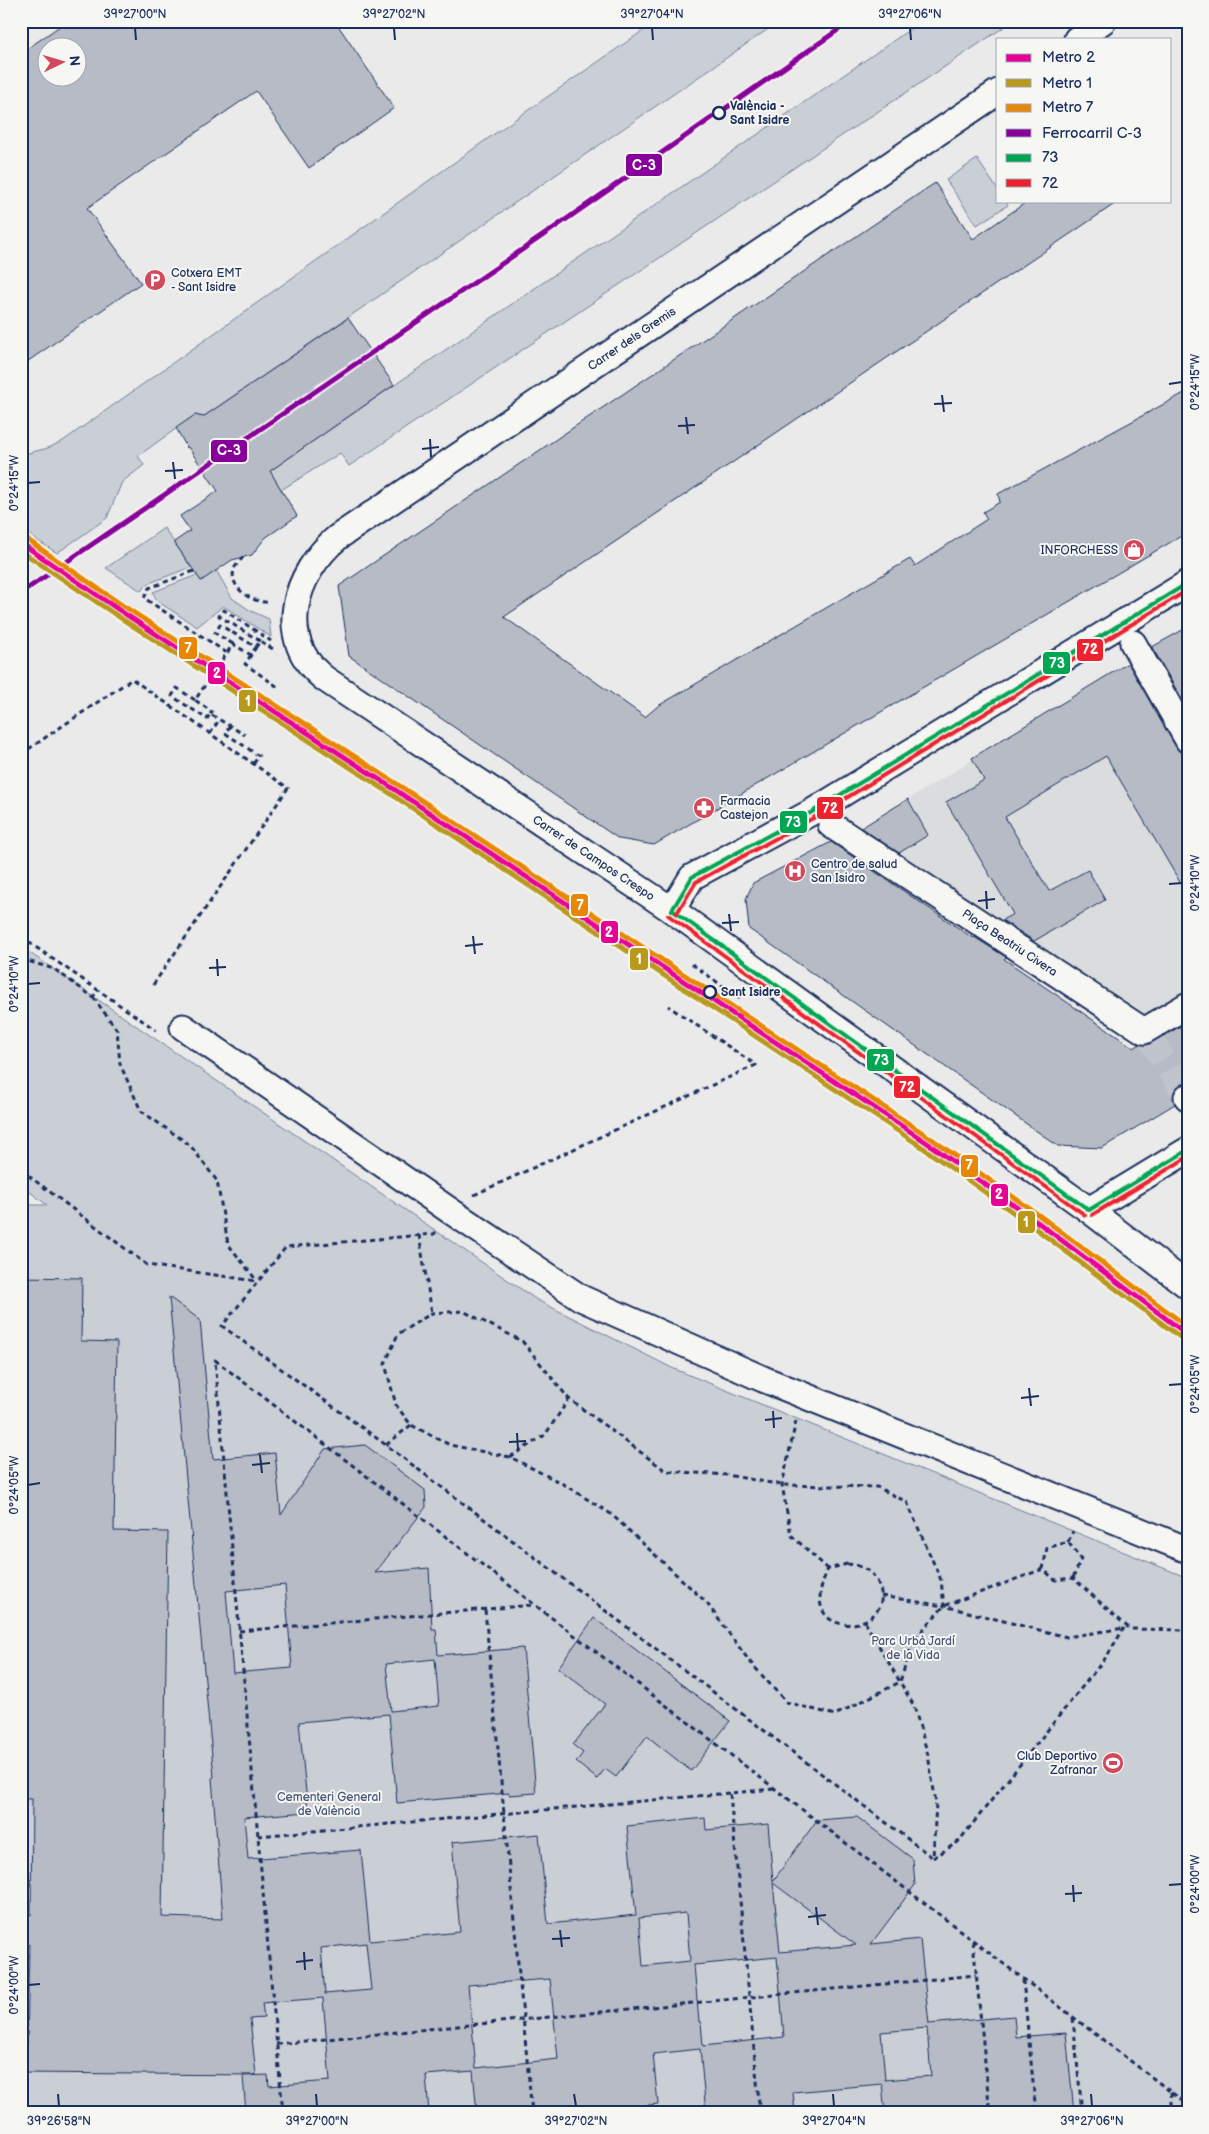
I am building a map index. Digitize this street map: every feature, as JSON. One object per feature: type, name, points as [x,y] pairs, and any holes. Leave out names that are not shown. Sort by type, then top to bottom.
[{"type":"street","points":[[1078,38],[1103,21]]},
{"type":"street","name":"Carrer dels Gremis","points":[[296,609],[302,581],[308,570],[324,548],[338,537],[996,93]]},
{"type":"street","points":[[672,910],[692,877],[812,812],[1188,583]]},
{"type":"street","name":"Carrer de Campos Crespo","points":[[296,609],[296,624],[300,647],[310,666],[317,673],[672,910],[1089,1210],[1188,1286]]},
{"type":"street","points":[[1133,643],[1188,740]]},
{"type":"street","name":"Plaça Beatriu Civera","points":[[831,825],[1147,1035],[1188,1005]]},
{"type":"street","points":[[183,1027],[452,1212],[581,1298],[763,1379],[1188,1550]]},
{"type":"street","points":[[1089,1210],[1188,1150]]},
{"type":"path","points":[[243,557],[236,567],[235,577],[237,585],[246,596],[260,603],[267,603]]},
{"type":"path","points":[[194,571],[149,588],[144,598],[227,652]]},
{"type":"path","points":[[267,645],[219,616],[224,610],[274,642]]},
{"type":"path","points":[[251,655],[215,633],[220,625],[256,648]]},
{"type":"path","points":[[260,641],[245,664],[278,687]]},
{"type":"path","points":[[195,700],[232,644]]},
{"type":"path","points":[[21,754],[132,679],[288,788],[153,985]]},
{"type":"path","points":[[177,688],[195,700],[212,712],[207,719],[172,696],[177,688]]},
{"type":"path","points":[[210,714],[245,735]]},
{"type":"path","points":[[210,734],[219,720]]},
{"type":"path","points":[[230,726],[225,733],[259,756],[253,764]]},
{"type":"path","points":[[21,959],[54,969],[93,997],[117,1030],[120,1064],[141,1110],[190,1145],[217,1181],[228,1244],[257,1281]]},
{"type":"path","points":[[692,964],[742,1000]]},
{"type":"path","points":[[93,997],[98,990]]},
{"type":"path","points":[[469,1197],[756,1065],[668,1006]]},
{"type":"path","points":[[21,1170],[147,1265],[257,1281]]},
{"type":"path","points":[[432,1313],[419,1235],[286,1247],[222,1326],[386,1445],[933,1858]]},
{"type":"path","points":[[944,1606],[941,1580],[907,1502],[877,1487],[782,1486],[727,1475],[666,1471],[569,1399],[522,1341],[463,1310],[432,1313],[398,1334],[385,1364],[396,1405],[411,1425],[450,1445],[510,1457],[563,1484],[611,1514],[706,1602],[750,1662],[786,1702],[835,1715],[900,1682],[913,1640],[944,1606],[1043,1569]]},
{"type":"path","points":[[283,2113],[215,1360],[1188,2105]]},
{"type":"path","points":[[510,1457],[545,1435],[569,1399]]},
{"type":"path","points":[[798,1413],[782,1486],[791,1535],[828,1569]]},
{"type":"path","points":[[386,1445],[411,1425]]},
{"type":"path","points":[[1043,1569],[1047,1548],[1068,1542],[1081,1559],[1073,1578]]},
{"type":"path","points":[[847,1564],[866,1568],[874,1575],[881,1596],[875,1612],[865,1622],[849,1626],[834,1621],[828,1616],[822,1607],[820,1588],[828,1569],[847,1564]]},
{"type":"path","points":[[1043,1569],[1054,1580],[1073,1578],[1130,1630],[1188,1630]]},
{"type":"path","points":[[881,1596],[944,1606],[1067,1637],[1124,1628],[1107,1656],[958,1842],[933,1858]]},
{"type":"path","points":[[239,1631],[534,1605]]},
{"type":"path","points":[[485,1610],[532,2113]]},
{"type":"path","points":[[865,1622],[914,1706],[928,1755],[936,1803],[933,1858]]},
{"type":"path","points":[[258,1836],[775,1789]]},
{"type":"path","points":[[730,1794],[760,2113]]},
{"type":"path","points":[[973,1940],[990,2113]]},
{"type":"path","points":[[276,2044],[976,1975]]},
{"type":"path","points":[[1023,1979],[1036,2113]]},
{"type":"path","points":[[1073,2017],[1082,2113]]},
{"type":"path","points":[[1139,2113],[1173,2111],[1171,2092]]},
{"type":"shaded area","points":[[1130,663],[1188,762],[1188,988],[1143,1016],[1028,945],[899,853],[865,826]]},
{"type":"green space","points":[[657,21],[780,21],[203,417],[195,415],[138,456],[144,465],[122,482],[107,518],[57,553],[21,530],[21,455],[48,448],[63,441],[514,120]]},
{"type":"green space","points":[[922,21],[1013,21],[349,466],[340,453],[281,490],[270,471]]},
{"type":"green space","points":[[977,159],[996,187],[996,202],[1006,202],[1008,205],[977,225],[946,180]]},
{"type":"green space","points":[[164,528],[191,567],[147,584],[141,591],[106,568]]},
{"type":"green space","points":[[216,570],[232,598],[251,611],[269,619],[271,637],[223,606],[197,627],[157,601],[153,592],[197,575],[201,581]]},
{"type":"green space","name":"Cementeri General de València","points":[[21,947],[537,1300],[672,1368],[1188,1578],[1188,2113],[21,2113],[21,1205],[47,1205],[21,1185]]},
{"type":"building","points":[[67,21],[335,21],[394,108],[309,168],[256,91],[87,208],[141,283],[21,366],[21,53],[38,41],[38,88],[88,88],[88,38],[43,38]]},
{"type":"building","points":[[935,183],[973,239],[1027,202],[1118,202],[504,617],[645,717],[658,706],[910,559],[915,566],[987,519],[983,512],[1000,502],[998,494],[1188,391],[1188,532],[654,845],[619,839],[349,656],[339,586]]},
{"type":"building","points":[[348,318],[394,385],[270,471],[297,516],[265,538],[252,555],[232,560],[201,581],[174,542],[190,531],[180,516],[218,491],[187,448],[176,428],[195,415],[203,417]]},
{"type":"building","points":[[1188,627],[1188,710],[1152,647]]},
{"type":"building","points":[[1128,663],[1176,747],[1181,753],[1188,754],[1188,896],[1106,756],[1005,817],[1049,891],[1088,870],[1105,900],[1034,941],[1002,920],[1013,914],[946,802],[984,780],[972,758]]},
{"type":"building","points":[[908,799],[928,835],[899,853],[861,828]]},
{"type":"building","points":[[831,842],[973,938],[1006,957],[1004,959],[1134,1048],[1140,1044],[1151,1043],[1188,1022],[1188,1083],[1177,1087],[1173,1094],[1175,1104],[1102,1148],[1058,1146],[749,929],[746,899],[753,883]]},
{"type":"building","points":[[21,1277],[82,1278],[81,1341],[117,1342],[114,1531],[168,1532],[162,1917],[223,1919],[212,1778],[214,1777],[169,1297],[200,1320],[213,1459],[275,1453],[281,1515],[325,1449],[365,1445],[425,1490],[426,1507],[375,1573],[429,1568],[432,1629],[436,1629],[438,1655],[523,1648],[536,1793],[509,1795],[509,1793],[397,1803],[389,1714],[299,1722],[308,1812],[244,1817],[248,1859],[361,1850],[370,1941],[460,1932],[452,1842],[539,1834],[548,1924],[636,1915],[627,1826],[705,1818],[706,1830],[768,1824],[773,1881],[817,1820],[857,1817],[913,1859],[915,1885],[871,1944],[920,1939],[929,2024],[1014,2016],[1016,2037],[1066,2033],[1074,2113],[885,2113],[882,2084],[793,2092],[795,2113],[706,2113],[700,2049],[653,2054],[658,2104],[565,2113],[477,2113],[473,2071],[426,2075],[429,2113],[246,2113],[243,2076],[268,2075],[269,2086],[330,2081],[323,1998],[262,2003],[264,2018],[250,2019],[256,2075],[21,2073],[21,2045],[27,2045],[29,1944],[21,1944],[22,1915],[31,1915],[32,1799],[21,1799]],"holes":[[[285,1585],[292,1668],[233,1673],[226,1591]],[[435,1659],[439,1706],[391,1711],[386,1664]],[[773,1883],[856,1945],[780,1952]],[[686,1913],[690,1961],[643,1966],[639,1918]],[[366,1943],[371,1990],[325,1994],[321,1948]],[[777,1957],[784,2037],[703,2046],[701,2022],[699,2022],[694,1965]],[[550,1979],[558,2059],[476,2068],[468,1985]],[[927,2028],[931,2076],[885,2080],[881,2032]]]},
{"type":"building","points":[[594,1618],[730,1721],[691,1771],[647,1736],[616,1777],[605,1769],[597,1779],[576,1762],[583,1753],[573,1745],[605,1704],[558,1668]]},
{"type":"tunnel","points":[[1150,1038],[1187,1097]]},
{"type":"metro line","name":"7","points":[[25,538],[122,605],[394,782],[929,1137],[1040,1216],[1188,1327]]},
{"type":"metro line","name":"2","points":[[21,543],[119,610],[391,787],[926,1142],[1036,1221],[1188,1335]]},
{"type":"metro line","name":"1","points":[[21,551],[922,1147],[1032,1226],[1184,1340]]},
{"type":"rail line","name":"C-3","points":[[21,593],[548,232],[851,21]]},
{"type":"transit line","name":"73","points":[[672,910],[692,877],[812,812],[1188,583]]},
{"type":"transit line","name":"72","points":[[677,913],[696,882],[815,817],[1188,590]]},
{"type":"transit line","name":"73","points":[[672,910],[1089,1210]]},
{"type":"transit line","name":"72","points":[[668,915],[1085,1215]]},
{"type":"transit line","name":"73","points":[[1089,1210],[1188,1150]]},
{"type":"transit line","name":"72","points":[[1092,1215],[1188,1157]]},
{"type":"place","name":"València - Sant Isidre","points":[[719,113]]},
{"type":"place","name":"Cotxera EMT - Sant Isidre","points":[[155,280]]},
{"type":"place","name":"INFORCHESS","points":[[1134,550]]},
{"type":"place","name":"Farmacia Castejon","points":[[704,808]]},
{"type":"place","name":"Centro de salud San Isidro","points":[[795,871]]},
{"type":"place","name":"Sant Isidre","points":[[710,992]]},
{"type":"place","name":"Club Deportivo Zafranar","points":[[1113,1763]]},
{"type":"park label","name":"Parc Urbà Jardí de la Vida","points":[[913,1648]]}]
